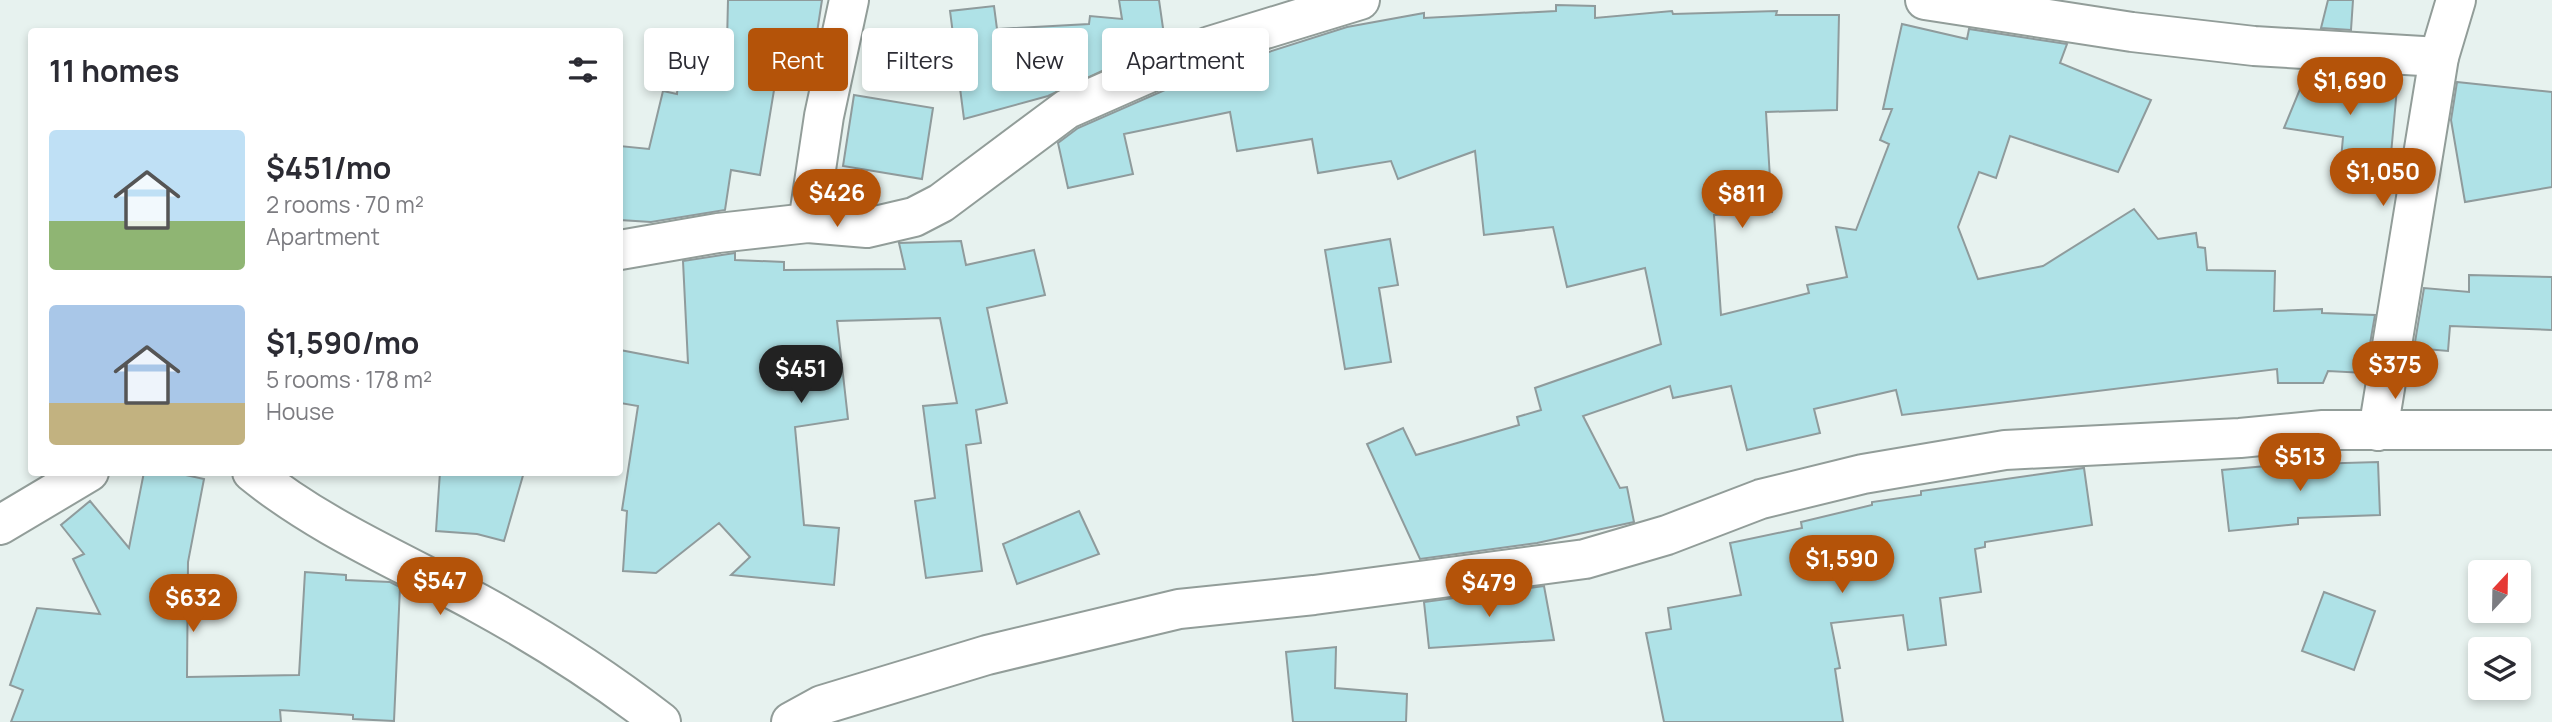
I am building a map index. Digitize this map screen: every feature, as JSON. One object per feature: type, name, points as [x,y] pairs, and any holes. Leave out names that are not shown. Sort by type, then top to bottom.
[{"type":"street","points":[[808,223],[824,116],[849,0]]},
{"type":"street","points":[[623,249],[718,233],[808,223],[867,228],[914,217],[941,203],[1067,109],[1210,46],[1360,0]]},
{"type":"street","points":[[1925,0],[2132,32],[2254,46],[2439,57]]},
{"type":"street","points":[[2378,431],[2439,57],[2456,0]]},
{"type":"street","points":[[791,722],[822,705],[987,655],[1179,609],[1314,595],[1585,559],[1667,535],[1761,499],[1863,474],[2005,450],[2240,438],[2323,430],[2552,430]]},
{"type":"street","points":[[0,525],[82,476]]},
{"type":"street","points":[[257,476],[279,494],[359,543],[477,603],[565,653],[661,722]]},
{"type":"building","points":[[728,0],[822,0],[818,28],[748,28],[748,91],[774,91],[760,175],[731,170],[725,210],[651,222],[623,220],[623,146],[649,149],[663,91],[677,94],[677,91],[734,91],[734,28],[727,28]]},
{"type":"building","points":[[1119,0],[1159,0],[1163,28],[1102,28],[1102,71],[1088,78],[1088,28],[1015,28],[1089,24],[1090,16],[1122,19]]},
{"type":"building","points":[[2328,0],[2353,0],[2351,30],[2321,28]]},
{"type":"building","points":[[1556,5],[1595,6],[1595,18],[1672,11],[1673,14],[1777,11],[1776,15],[1839,15],[1837,110],[1766,112],[1772,212],[1714,215],[1721,315],[1809,293],[1807,285],[1847,277],[1836,227],[1856,230],[1889,144],[1880,140],[1892,109],[1883,109],[1902,24],[1967,39],[1969,29],[2067,44],[2060,63],[2151,100],[2118,172],[2010,136],[1996,178],[1979,172],[1958,227],[1978,279],[2043,266],[2134,209],[2158,239],[2196,233],[2198,247],[2205,248],[2207,270],[2275,271],[2274,311],[2322,309],[2322,313],[2375,315],[2365,373],[2328,371],[2323,383],[2278,383],[2277,369],[1902,415],[1896,390],[1814,409],[1820,433],[1747,450],[1731,386],[1673,398],[1670,386],[1583,416],[1620,488],[1627,487],[1634,522],[1537,543],[1420,559],[1367,444],[1403,428],[1416,455],[1519,425],[1517,417],[1541,410],[1535,388],[1661,344],[1645,268],[1567,287],[1553,227],[1484,235],[1475,151],[1398,179],[1391,161],[1318,173],[1312,139],[1237,151],[1230,112],[1124,134],[1133,174],[1068,188],[1058,143],[1078,128],[1163,91],[1269,91],[1269,52],[1347,27],[1424,13],[1424,18],[1556,11]]},
{"type":"building","points":[[994,6],[997,28],[992,28],[992,91],[1059,91],[964,119],[960,91],[978,91],[978,28],[952,28],[950,11]]},
{"type":"building","points":[[2307,72],[2398,77],[2389,176],[2340,171],[2343,137],[2284,128]]},
{"type":"building","points":[[2457,82],[2552,92],[2552,187],[2465,202],[2451,120]]},
{"type":"building","points":[[854,95],[933,108],[922,179],[843,166]]},
{"type":"building","points":[[1390,239],[1398,285],[1379,288],[1391,362],[1345,369],[1325,250]]},
{"type":"building","points":[[961,241],[966,265],[1034,250],[1045,295],[987,308],[1007,403],[976,410],[981,443],[966,445],[982,571],[926,578],[915,501],[935,498],[923,406],[957,403],[940,318],[837,321],[848,419],[795,427],[804,525],[839,528],[834,585],[731,575],[750,557],[719,523],[656,573],[623,571],[627,511],[622,510],[638,406],[623,404],[623,351],[688,363],[683,261],[735,253],[735,260],[784,262],[784,270],[905,269],[899,243]]},
{"type":"building","points":[[2469,275],[2552,277],[2552,330],[2450,326],[2448,351],[2414,348],[2424,288],[2469,292]]},
{"type":"building","points":[[2378,462],[2380,515],[2298,518],[2298,524],[2229,531],[2222,470],[2278,465]]},
{"type":"building","points":[[2084,468],[2092,525],[1985,542],[1985,547],[1975,549],[1981,592],[1940,598],[1946,645],[1908,650],[1903,615],[1831,623],[1840,668],[1835,669],[1843,722],[1664,722],[1646,633],[1671,629],[1668,608],[1741,595],[1730,543],[1802,528],[1801,522],[1872,505],[1872,502],[1921,495],[1921,491]]},
{"type":"building","points":[[143,476],[190,476],[204,479],[188,562],[187,677],[299,675],[305,572],[346,575],[346,580],[390,582],[400,587],[394,721],[280,710],[281,722],[11,722],[23,690],[10,685],[37,608],[100,614],[73,559],[84,554],[61,525],[90,501],[129,548]]},
{"type":"building","points":[[440,476],[523,476],[504,541],[477,534],[436,531]]},
{"type":"building","points":[[1079,511],[1099,554],[1017,584],[1003,544]]},
{"type":"building","points":[[1544,586],[1554,640],[1429,648],[1424,602]]},
{"type":"building","points":[[2324,592],[2375,611],[2354,670],[2302,651]]},
{"type":"building","points":[[1336,647],[1335,688],[1407,694],[1406,722],[1293,722],[1286,652]]}]
